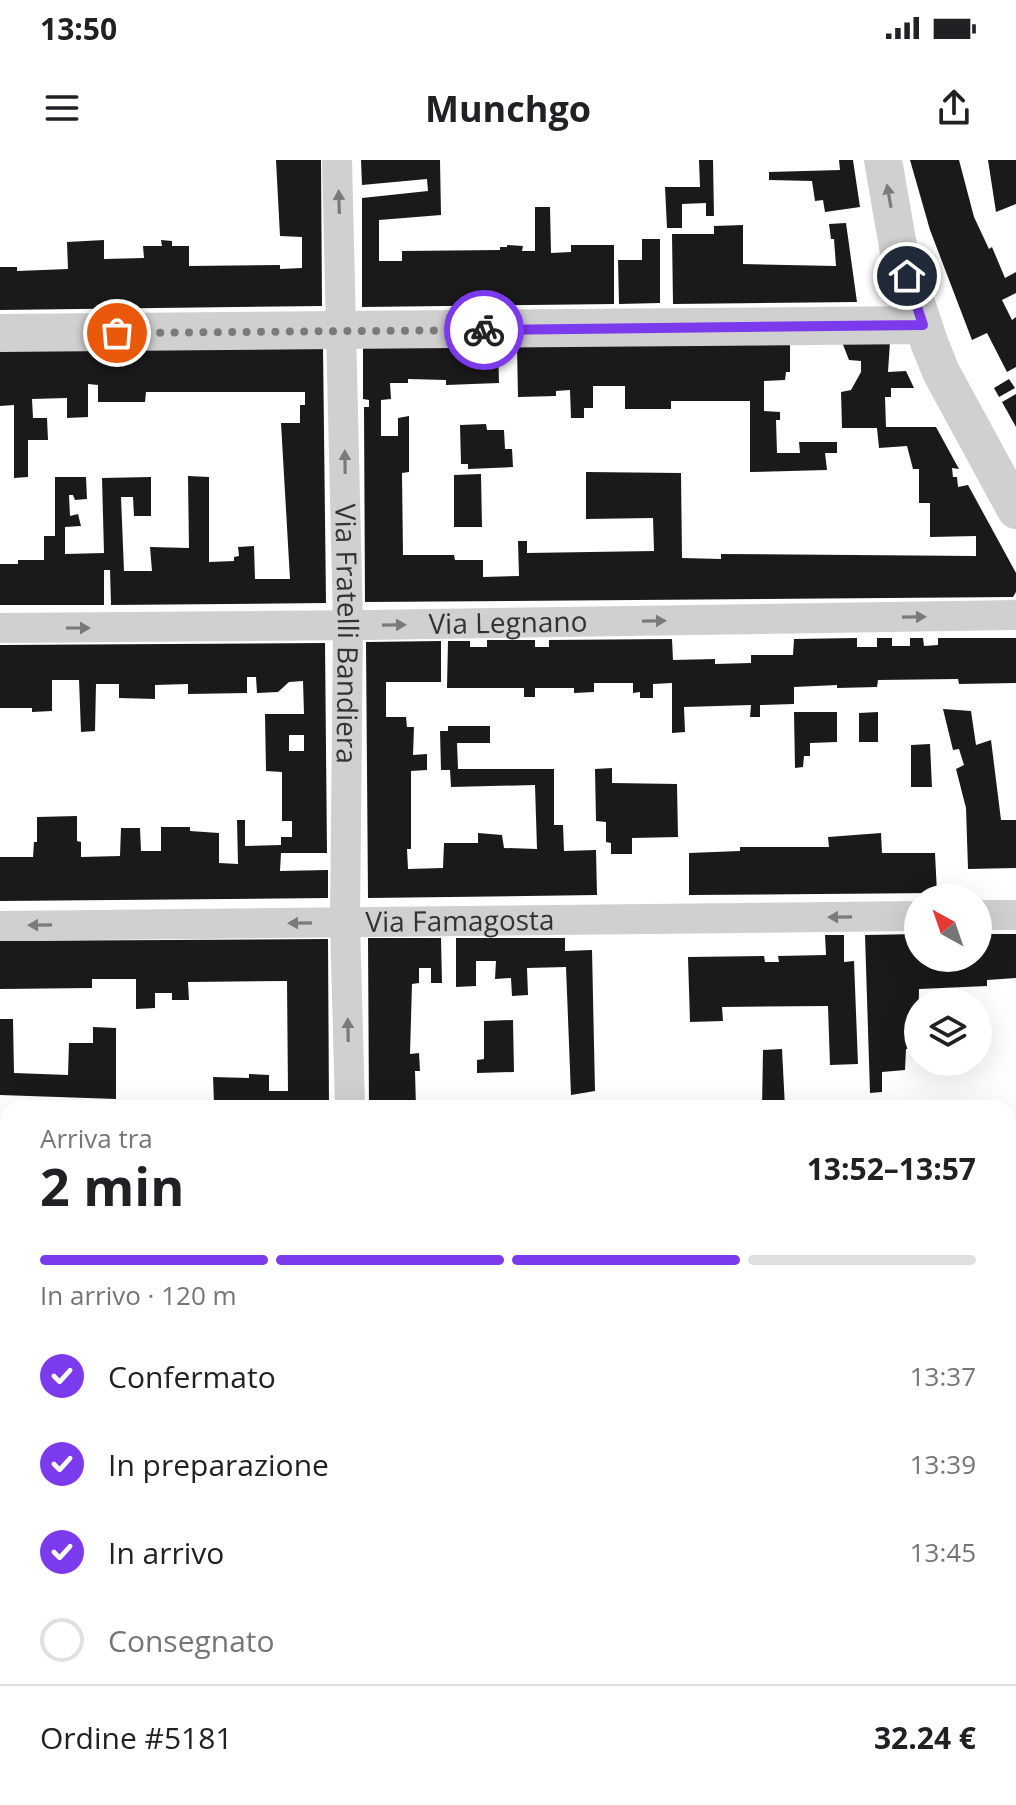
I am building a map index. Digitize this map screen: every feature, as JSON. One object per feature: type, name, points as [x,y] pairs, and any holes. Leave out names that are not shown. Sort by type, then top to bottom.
[{"type":"street","name":"Via Fratelli Bandiera","points":[[337,160],[348,625],[345,922],[350,1100]]},
{"type":"street","points":[[883,160],[899,252],[923,325],[941,372],[1016,510]]},
{"type":"street","points":[[0,333],[923,325]]},
{"type":"street","name":"Via Legnano","points":[[0,628],[1016,615]]},
{"type":"street","points":[[992,915],[1016,915]]},
{"type":"street","name":"Via Famagosta","points":[[0,926],[904,916]]},
{"type":"building","points":[[276,160],[321,160],[322,306],[0,310],[0,267],[17,267],[17,271],[68,269],[67,242],[104,240],[104,259],[144,258],[143,246],[162,246],[161,240],[172,241],[172,246],[189,246],[189,266],[280,265],[280,269],[302,268],[302,237],[280,236]]},
{"type":"building","points":[[361,160],[440,160],[441,215],[379,220],[379,261],[402,261],[402,251],[500,250],[500,247],[507,245],[523,246],[522,251],[535,251],[535,207],[550,207],[551,253],[571,252],[571,245],[614,245],[614,304],[362,307],[362,198],[428,191],[427,179],[362,185]]},
{"type":"building","points":[[699,160],[713,160],[714,216],[706,216],[706,203],[682,204],[682,228],[667,228],[665,187],[700,187]]},
{"type":"building","points":[[839,160],[853,160],[860,207],[825,212],[823,200],[815,201],[812,181],[769,180],[769,172],[840,170]]},
{"type":"building","points":[[910,160],[959,160],[974,217],[989,249],[992,247],[1005,278],[1016,272],[1016,293],[1002,300],[1012,320],[1016,317],[1016,367],[1007,372],[987,333],[972,340],[930,230]]},
{"type":"building","points":[[988,160],[1016,160],[1016,204],[996,212]]},
{"type":"building","points":[[846,223],[857,302],[673,304],[672,234],[714,234],[714,226],[743,225],[743,264],[836,266],[834,239],[831,239],[829,224]]},
{"type":"building","points":[[642,239],[660,239],[660,303],[619,304],[618,260],[642,260]]},
{"type":"building","points":[[842,342],[890,342],[888,372],[906,371],[914,388],[891,388],[891,397],[885,397],[886,427],[936,427],[959,469],[952,468],[958,487],[968,485],[1016,573],[1013,597],[365,602],[364,407],[369,407],[369,400],[363,399],[363,347],[498,346],[499,383],[446,385],[446,380],[408,379],[408,383],[390,383],[391,399],[381,400],[381,436],[398,436],[398,418],[409,416],[409,472],[402,473],[403,555],[454,555],[455,560],[483,560],[483,577],[519,576],[518,541],[527,541],[527,553],[654,551],[653,518],[586,519],[586,472],[681,473],[682,558],[721,559],[721,554],[976,556],[976,536],[930,537],[930,503],[919,503],[919,469],[913,469],[907,446],[879,448],[877,428],[842,428],[841,392],[851,390],[861,372],[861,361],[849,360]]},
{"type":"building","points":[[790,344],[790,372],[786,372],[785,380],[764,381],[764,411],[780,412],[780,420],[776,420],[777,453],[800,453],[799,442],[837,442],[837,453],[825,453],[827,470],[750,472],[750,401],[671,401],[671,409],[625,409],[625,386],[593,386],[593,408],[584,408],[584,418],[571,418],[570,390],[556,391],[556,396],[518,397],[517,346]]},
{"type":"building","points":[[323,347],[326,603],[111,605],[110,570],[104,570],[104,605],[0,605],[0,564],[44,560],[44,536],[55,536],[55,477],[86,477],[87,499],[75,500],[73,495],[69,495],[70,516],[78,514],[81,526],[65,527],[65,554],[104,553],[102,478],[151,477],[151,516],[134,516],[133,497],[121,497],[124,571],[152,571],[150,547],[189,548],[188,476],[209,477],[209,562],[234,561],[234,557],[239,556],[238,547],[254,546],[255,579],[290,579],[281,423],[300,423],[300,405],[305,405],[305,392],[146,392],[145,402],[98,402],[98,385],[88,384],[88,417],[67,418],[67,398],[32,399],[33,418],[47,418],[48,440],[28,440],[28,477],[14,478],[14,405],[0,406],[0,350]]},
{"type":"building","points":[[1009,379],[1015,388],[999,397],[994,388]]},
{"type":"building","points":[[1016,394],[1016,427],[1002,402]]},
{"type":"building","points":[[486,424],[487,430],[504,430],[505,449],[512,449],[513,467],[468,469],[468,464],[461,464],[460,425]]},
{"type":"building","points":[[481,474],[482,527],[454,527],[454,475]]},
{"type":"building","points":[[857,638],[857,647],[877,647],[877,638],[892,638],[892,646],[910,646],[910,638],[923,638],[924,646],[938,645],[938,638],[1016,638],[1016,683],[959,684],[958,679],[878,680],[877,687],[794,687],[794,704],[760,705],[760,717],[750,717],[751,705],[684,707],[685,732],[672,733],[672,683],[653,684],[653,698],[640,698],[640,692],[633,693],[633,683],[594,683],[594,692],[574,693],[574,688],[535,688],[535,697],[524,697],[524,688],[447,688],[448,641],[470,641],[470,647],[487,647],[487,640],[535,640],[535,647],[549,647],[549,640],[672,639],[673,660],[715,659],[715,664],[751,663],[751,655],[793,655],[794,639]]},
{"type":"building","points":[[441,641],[441,682],[386,682],[386,717],[406,717],[407,727],[414,727],[413,755],[427,754],[427,770],[411,771],[408,869],[443,868],[444,843],[478,843],[478,833],[502,835],[504,848],[537,849],[535,785],[451,787],[450,770],[441,770],[440,731],[448,731],[448,726],[490,726],[490,743],[457,743],[458,769],[554,769],[554,825],[563,825],[564,851],[596,850],[597,895],[368,898],[366,642]]},
{"type":"building","points":[[325,643],[327,853],[281,853],[280,871],[328,870],[328,898],[0,901],[0,857],[33,857],[34,842],[37,842],[37,817],[77,816],[77,841],[81,842],[81,857],[120,856],[121,828],[140,828],[141,851],[161,851],[161,827],[190,827],[190,831],[219,833],[219,863],[238,864],[237,820],[245,820],[245,846],[281,845],[281,837],[292,837],[292,821],[282,821],[282,772],[266,771],[265,714],[304,714],[303,681],[289,682],[278,692],[257,693],[256,677],[247,677],[247,693],[188,694],[188,684],[155,685],[155,699],[119,698],[119,684],[96,684],[95,731],[81,732],[79,680],[52,680],[52,711],[0,708],[0,645]],"holes":[[[289,735],[304,735],[304,751],[289,751]]]},
{"type":"building","points":[[943,709],[971,711],[976,745],[991,740],[1001,820],[1016,820],[1016,868],[968,869],[966,808],[956,769],[964,765],[959,749],[953,750]]},
{"type":"building","points":[[794,712],[837,712],[837,742],[810,743],[810,756],[804,756],[803,767],[795,768]]},
{"type":"building","points":[[878,712],[878,742],[859,742],[859,713]]},
{"type":"building","points":[[930,744],[932,787],[911,787],[911,745]]},
{"type":"building","points":[[612,768],[612,783],[677,784],[678,837],[632,838],[632,854],[611,854],[611,843],[606,842],[606,822],[596,821],[595,769]]},
{"type":"building","points":[[881,833],[882,853],[935,853],[937,884],[904,884],[904,893],[689,895],[689,853],[740,851],[740,847],[829,847],[828,837]]},
{"type":"building","points":[[904,934],[904,972],[992,972],[992,934],[1016,934],[1016,978],[987,980],[987,986],[904,988],[904,1070],[882,1072],[882,1092],[870,1093],[865,935]]},
{"type":"building","points":[[825,935],[844,935],[844,962],[854,961],[858,1064],[830,1065],[828,1006],[722,1007],[723,1021],[690,1022],[688,957],[764,956],[765,962],[779,962],[778,956],[826,955]]},
{"type":"building","points":[[368,938],[441,938],[442,983],[431,983],[431,968],[419,968],[419,983],[412,984],[410,1054],[419,1053],[420,1071],[415,1071],[416,1100],[369,1100]]},
{"type":"building","points":[[456,938],[565,938],[565,951],[592,950],[595,1091],[571,1095],[566,967],[527,968],[528,995],[512,996],[511,978],[495,979],[496,961],[476,961],[476,986],[456,987]]},
{"type":"building","points":[[328,939],[329,1100],[214,1100],[213,1077],[269,1075],[269,1091],[288,1091],[287,981],[188,982],[189,1000],[172,1000],[172,993],[155,993],[155,1008],[136,1009],[136,979],[92,979],[92,988],[0,989],[0,941]]},
{"type":"building","points":[[0,1019],[13,1019],[14,1073],[68,1075],[69,1043],[93,1043],[93,1027],[116,1028],[116,1099],[0,1095]]},
{"type":"building","points":[[513,1020],[514,1072],[477,1073],[477,1060],[484,1059],[484,1021]]},
{"type":"building","points":[[782,1049],[785,1100],[762,1100],[763,1050]]},
{"type":"way so far","points":[[117,333],[484,330]]},
{"type":"route","points":[[484,330],[923,325],[907,276]]}]
